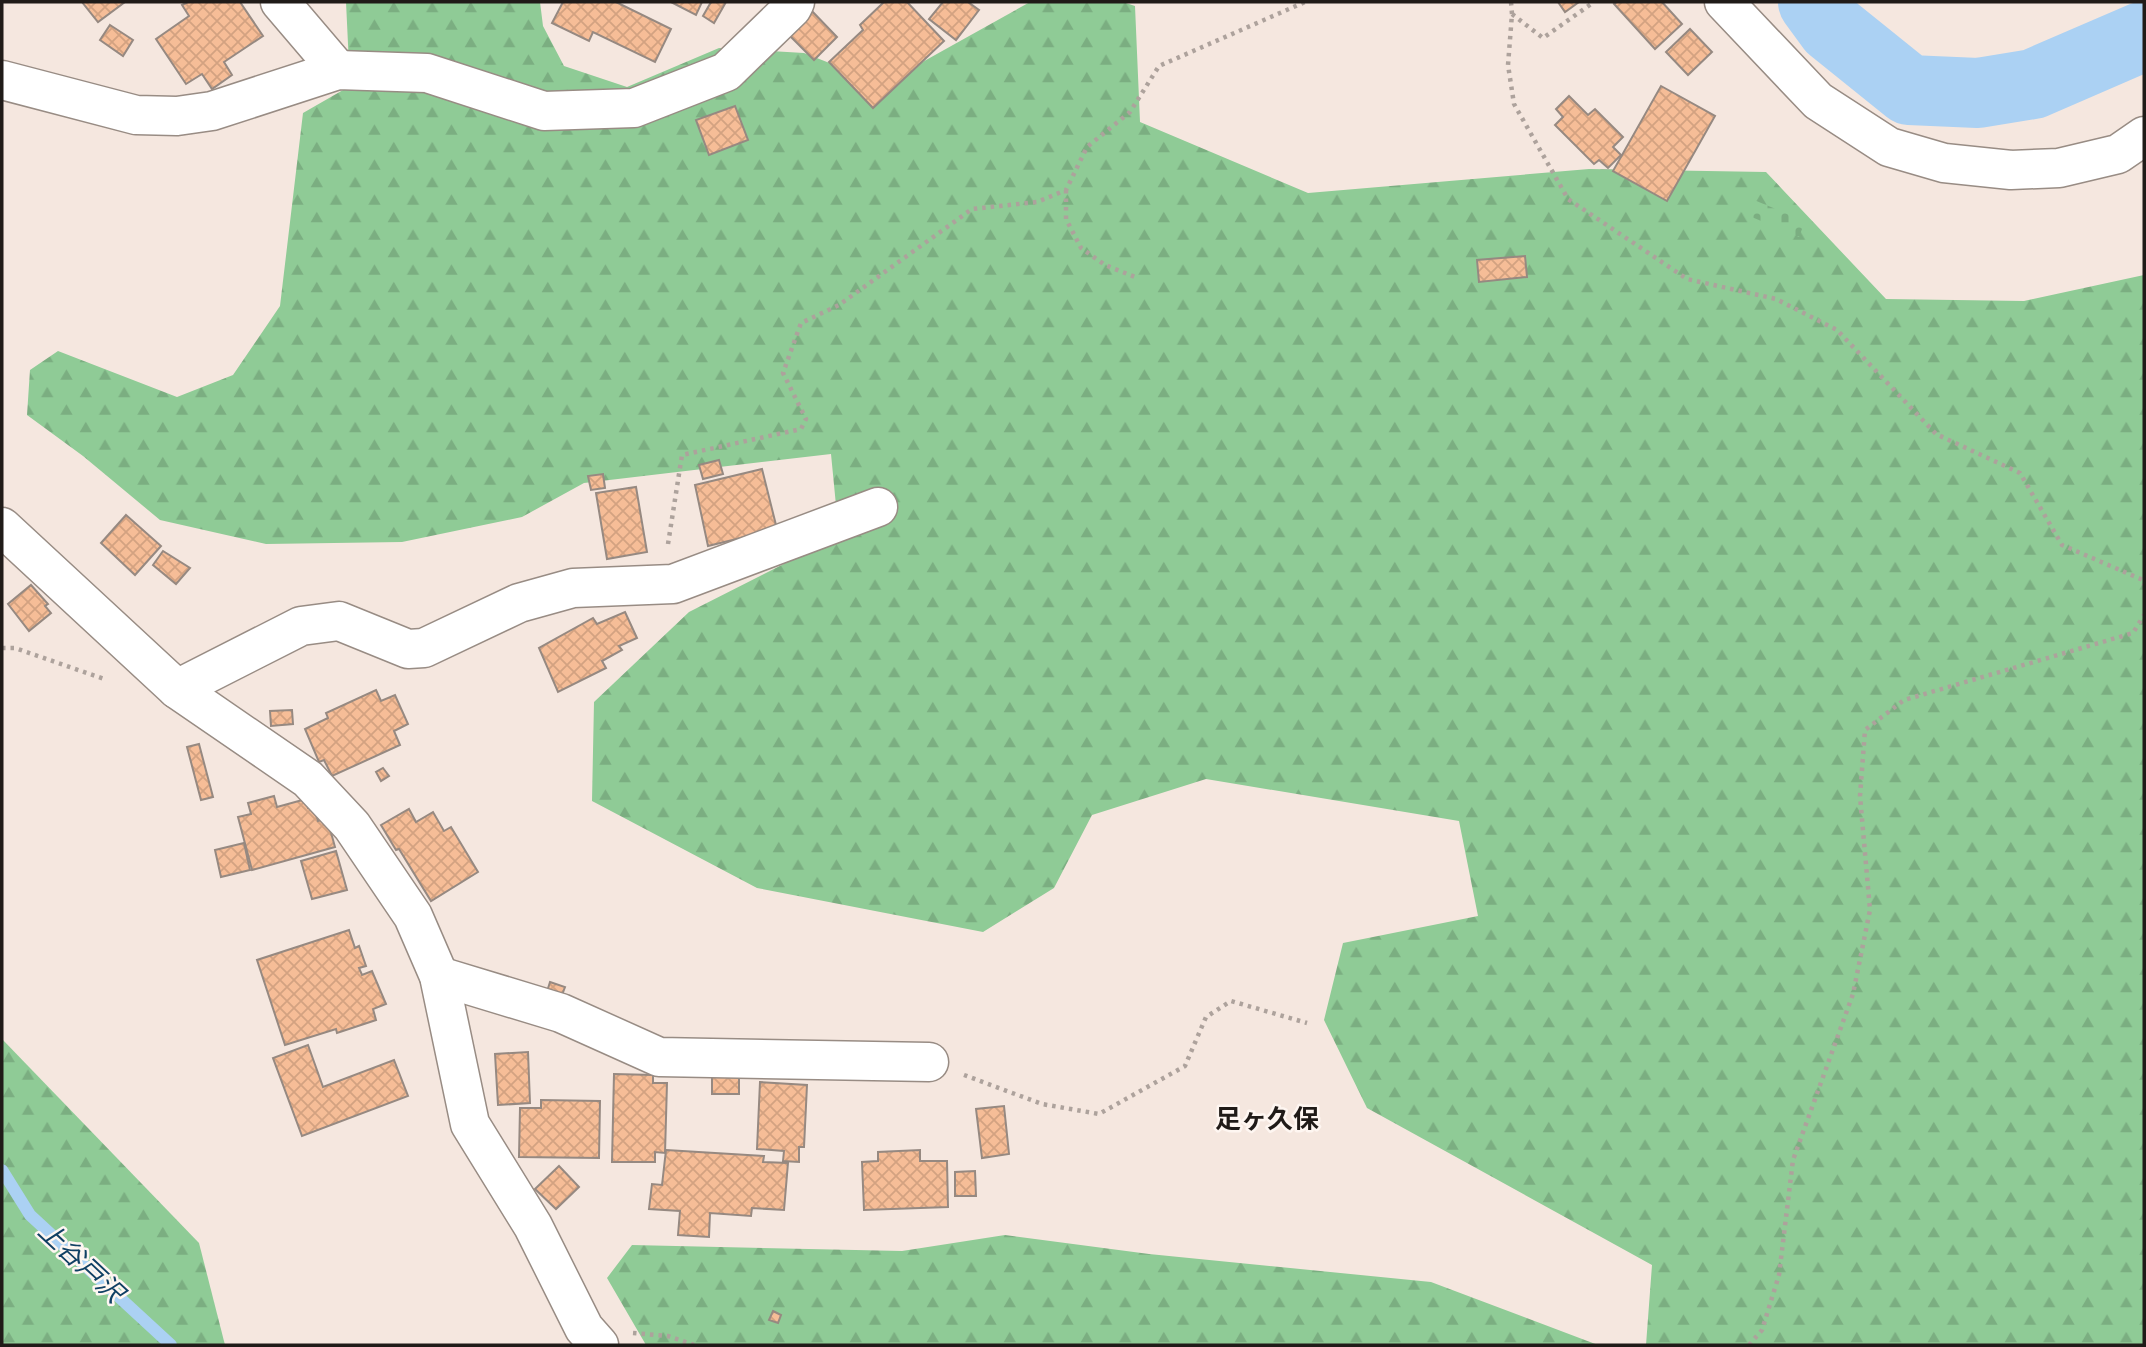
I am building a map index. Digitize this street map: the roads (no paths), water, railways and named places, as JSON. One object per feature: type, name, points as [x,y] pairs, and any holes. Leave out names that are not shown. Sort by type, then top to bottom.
[{"type":"street","points":[[280,2],[338,70]]},
{"type":"street","points":[[2,80],[136,115],[177,116],[212,111],[338,70],[427,74],[544,111],[634,108],[726,72],[795,2]]},
{"type":"street","points":[[1724,2],[1818,102],[1889,147],[1944,163],[2011,170],[2059,168],[2118,154],[2144,136]]},
{"type":"street","points":[[170,683],[301,626],[339,621],[408,649],[424,648],[519,603],[573,587],[673,584],[878,507]]},
{"type":"street","points":[[2,527],[170,683],[308,779],[352,827],[413,916],[439,976],[470,1124],[533,1226],[591,1337]]},
{"type":"street","points":[[439,976],[561,1013],[659,1057],[929,1062]]},
{"type":"waterway","points":[[1813,2],[1832,28],[1909,90],[1978,93],[2033,84],[2144,36]]},
{"type":"waterway","name":"上谷戸沢","points":[[2,1170],[30,1215],[171,1345]]},
{"type":"district","name":"足ヶ久保","points":[[1267,1119]]}]
